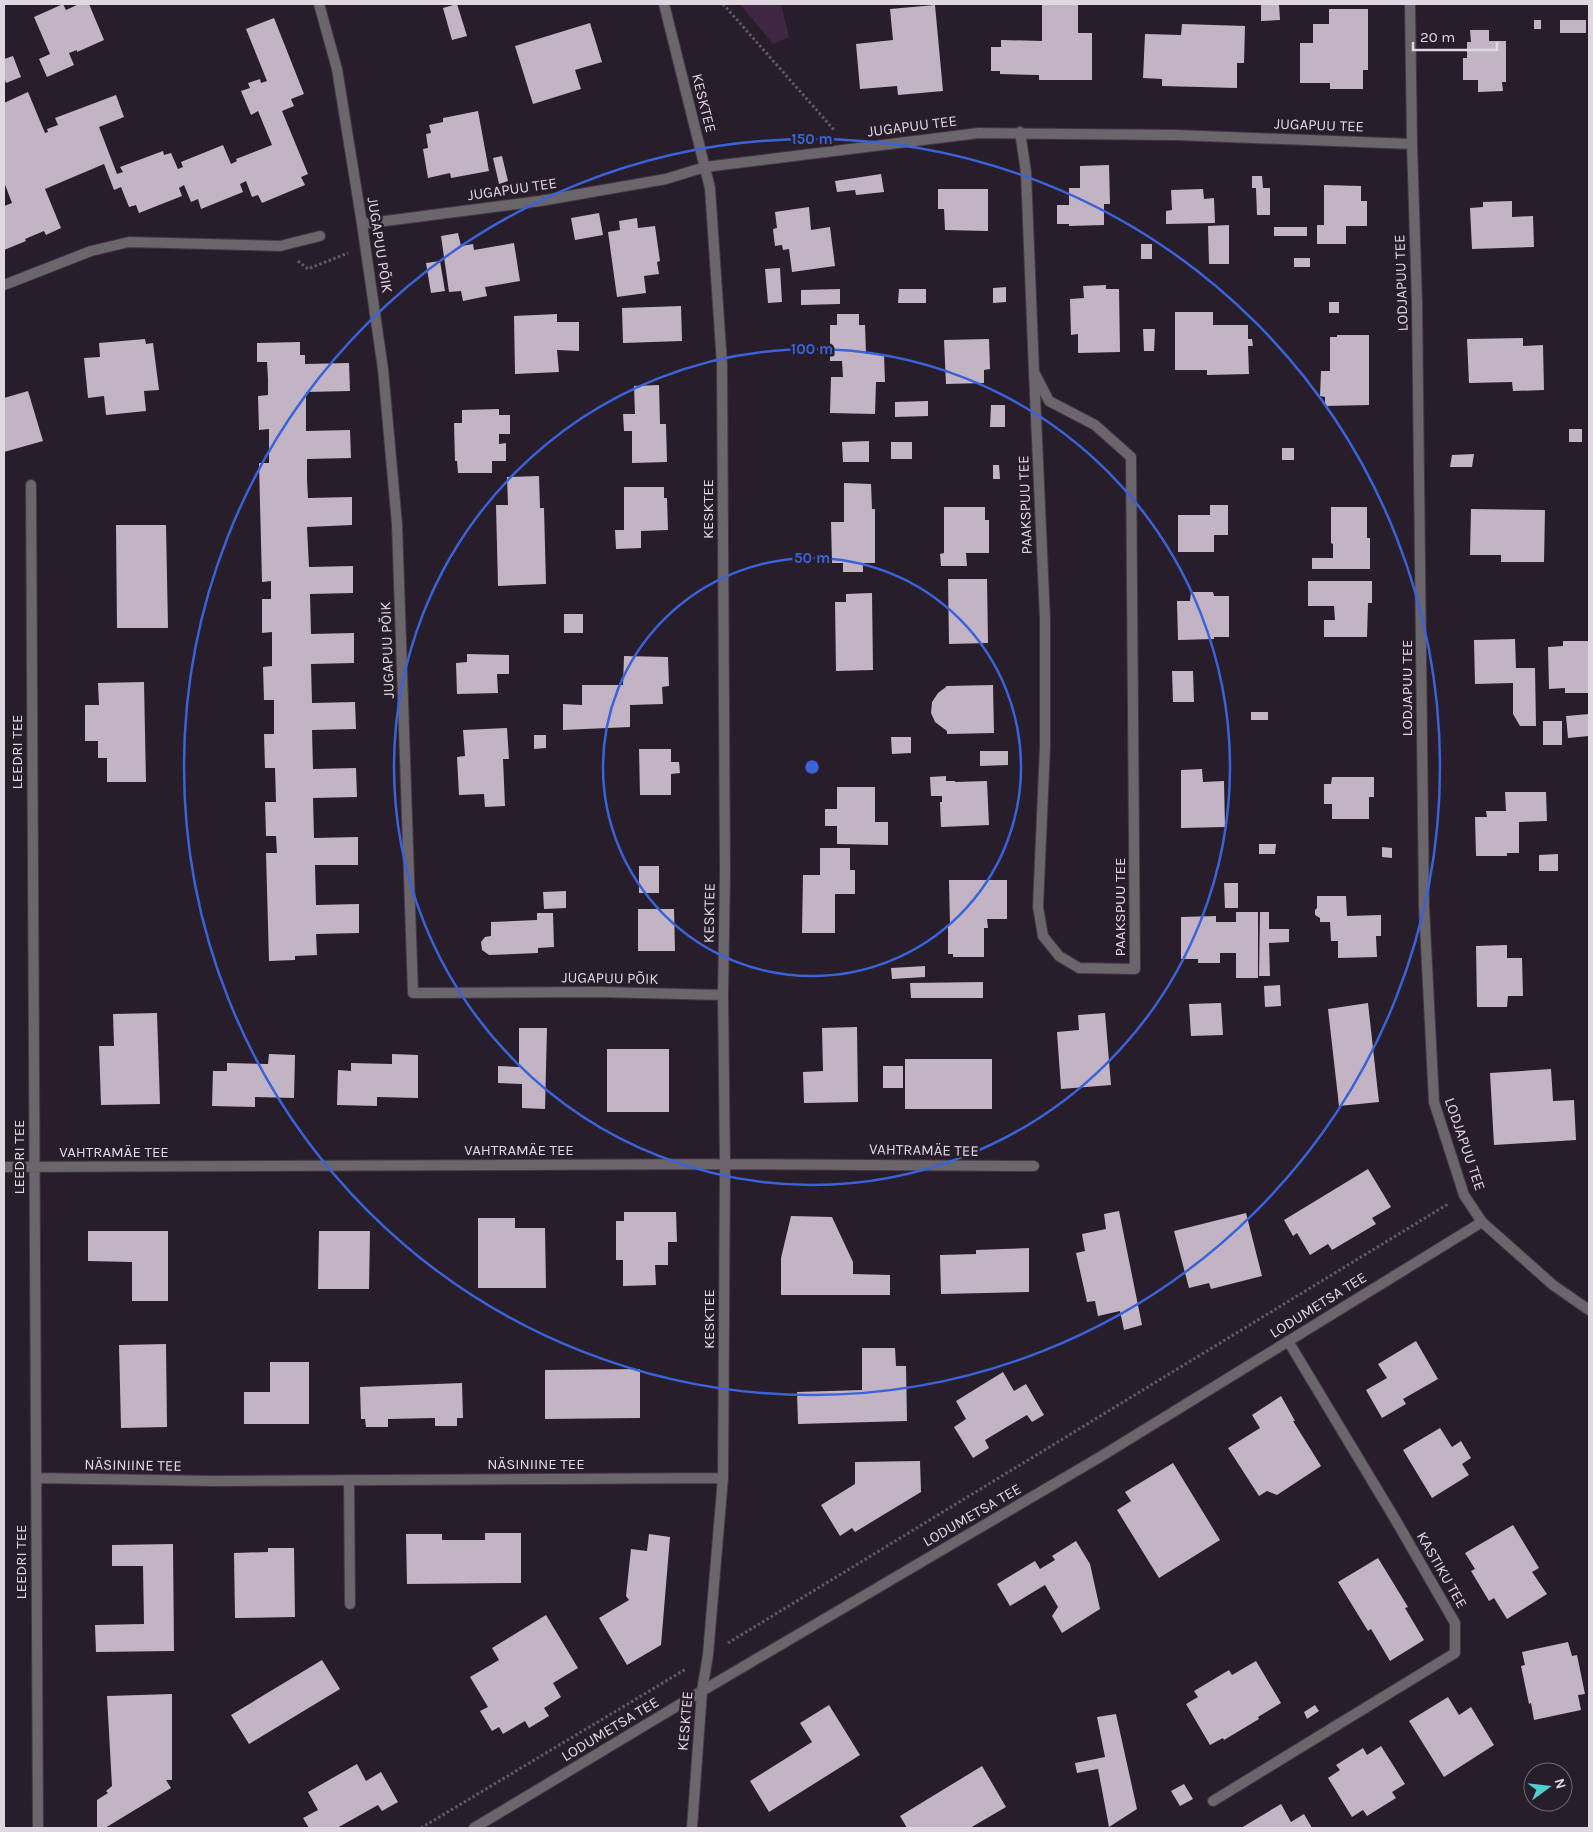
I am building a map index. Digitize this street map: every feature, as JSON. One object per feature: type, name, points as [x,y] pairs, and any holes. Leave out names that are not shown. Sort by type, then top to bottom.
[{"type":"street","name":"KESKTEE","points":[[664,4],[710,188],[722,364],[725,873],[723,996],[725,1164],[723,1478],[708,1655],[702,1691],[692,1828]]},
{"type":"street","name":"LODJAPUU TEE","points":[[1410,4],[1417,302],[1424,906],[1434,1102],[1464,1195],[1482,1222],[1553,1285],[1589,1310]]},
{"type":"street","name":"JUGAPUU PÕIK","points":[[323,5],[337,69],[383,369],[398,524],[413,993],[600,992],[723,996]]},
{"type":"street","name":"PAAKSPUU TEE","points":[[1020,132],[1026,172],[1034,372],[1045,619],[1045,748],[1038,907],[1043,936],[1059,956],[1079,968],[1135,969],[1131,457],[1095,425],[1049,400],[1034,372]]},
{"type":"street","name":"JUGAPUU TEE","points":[[362,224],[540,201],[666,179],[705,167],[979,133],[1176,135],[1412,144]]},
{"type":"street","points":[[4,285],[91,250],[129,242],[280,246],[320,236]]},
{"type":"street","name":"LEEDRI TEE","points":[[31,485],[38,1828]]},
{"type":"street","name":"VAHTRAMÄE TEE","points":[[4,1167],[725,1164],[1034,1166]]},
{"type":"street","name":"LODUMETSA TEE","points":[[474,1828],[702,1691],[1100,1457],[1482,1222]]},
{"type":"street","name":"KASTIKU TEE","points":[[1213,1801],[1455,1653],[1455,1623],[1395,1518],[1288,1341]]},
{"type":"street","name":"NÄSINIINE TEE","points":[[36,1478],[213,1481],[723,1478]]},
{"type":"street","points":[[349,1480],[350,1604]]},
{"type":"path","points":[[723,4],[850,148]]},
{"type":"path","points":[[421,1828],[1464,1195]]},
{"type":"shaded area","points":[[740,4],[781,4],[789,37],[773,44]]},
{"type":"building","points":[[63,4],[66,10],[79,4],[89,4],[104,40],[77,52],[77,50],[69,53],[74,65],[47,77],[39,59],[50,54],[34,17]]},
{"type":"building","points":[[457,4],[467,36],[452,40],[443,8]]},
{"type":"building","points":[[1261,4],[1279,4],[1280,20],[1261,21]]},
{"type":"building","points":[[935,5],[943,91],[898,95],[897,86],[860,89],[856,44],[893,40],[890,9]]},
{"type":"building","points":[[1042,5],[1078,5],[1078,33],[1092,33],[1092,80],[1039,80],[1039,75],[1000,74],[1000,71],[991,71],[991,47],[1001,47],[1001,40],[1042,41]]},
{"type":"building","points":[[1329,9],[1368,9],[1368,70],[1363,70],[1363,89],[1330,89],[1330,83],[1300,83],[1300,43],[1313,43],[1313,24],[1329,24]]},
{"type":"building","points":[[274,18],[304,94],[291,99],[294,106],[282,111],[308,174],[301,177],[305,185],[262,203],[258,195],[252,197],[246,181],[240,184],[243,192],[201,209],[198,199],[191,202],[184,185],[179,188],[182,196],[139,213],[136,205],[129,207],[121,187],[114,190],[104,164],[45,189],[61,228],[46,235],[44,231],[4,250],[4,206],[12,203],[4,182],[4,103],[28,92],[45,133],[48,132],[47,129],[58,125],[55,118],[116,95],[124,117],[99,127],[117,174],[123,172],[120,167],[163,151],[164,155],[171,153],[178,169],[183,167],[181,162],[223,145],[231,164],[237,161],[236,159],[272,145],[258,111],[251,115],[241,91],[250,88],[248,83],[260,79],[261,83],[267,81],[246,29]]},
{"type":"building","points":[[1534,20],[1541,20],[1541,29],[1534,29]]},
{"type":"building","points":[[1560,20],[1586,20],[1586,33],[1560,33]]},
{"type":"building","points":[[590,23],[602,62],[575,70],[581,89],[533,104],[515,46]]},
{"type":"building","points":[[1182,24],[1245,26],[1244,63],[1237,63],[1237,88],[1162,86],[1162,79],[1143,78],[1145,34],[1181,35]]},
{"type":"building","points":[[1470,30],[1489,30],[1489,41],[1506,41],[1506,82],[1502,82],[1503,91],[1478,92],[1478,80],[1463,80],[1463,58],[1467,58],[1467,42],[1471,42]]},
{"type":"building","points":[[13,56],[21,77],[6,83],[4,59]]},
{"type":"building","points":[[478,111],[489,171],[451,178],[450,173],[428,178],[423,149],[428,148],[426,134],[431,133],[429,125],[443,122],[443,118]]},
{"type":"building","points":[[502,156],[508,181],[499,184],[493,158]]},
{"type":"building","points":[[1109,165],[1110,204],[1104,204],[1104,225],[1069,226],[1069,224],[1057,224],[1057,205],[1069,205],[1069,188],[1080,188],[1080,166]]},
{"type":"building","points":[[881,174],[884,192],[856,195],[855,190],[837,192],[835,181]]},
{"type":"building","points":[[1252,176],[1262,176],[1263,188],[1270,188],[1270,215],[1257,215],[1256,188],[1252,188]]},
{"type":"building","points":[[1324,185],[1361,186],[1361,201],[1367,201],[1367,226],[1346,226],[1346,244],[1317,244],[1317,225],[1324,225]]},
{"type":"building","points":[[938,189],[988,189],[988,231],[945,230],[944,209],[938,209]]},
{"type":"building","points":[[1203,189],[1204,199],[1214,198],[1215,223],[1166,224],[1166,211],[1172,210],[1171,190]]},
{"type":"building","points":[[1512,201],[1512,217],[1533,216],[1534,247],[1472,249],[1470,208],[1483,207],[1483,202]]},
{"type":"building","points":[[809,207],[811,230],[830,227],[835,266],[792,272],[789,249],[783,250],[782,245],[775,246],[773,229],[777,228],[775,212]]},
{"type":"building","points":[[599,213],[603,235],[575,240],[571,218]]},
{"type":"building","points":[[637,218],[638,228],[655,226],[660,261],[657,262],[659,274],[644,276],[646,293],[617,297],[608,232],[620,230],[619,221]]},
{"type":"building","points":[[1229,225],[1229,264],[1209,264],[1208,226]]},
{"type":"building","points":[[1274,227],[1307,227],[1307,236],[1274,236]]},
{"type":"building","points":[[458,233],[461,246],[473,244],[474,250],[514,243],[520,281],[485,287],[487,296],[463,301],[461,291],[449,292],[441,236]]},
{"type":"building","points":[[1141,244],[1152,244],[1152,259],[1141,259]]},
{"type":"building","points":[[1294,258],[1310,258],[1310,267],[1294,267]]},
{"type":"building","points":[[440,261],[445,291],[431,293],[426,263]]},
{"type":"building","points":[[780,268],[782,302],[768,303],[765,269]]},
{"type":"building","points":[[1106,285],[1106,289],[1119,289],[1120,352],[1078,353],[1078,334],[1071,335],[1070,299],[1084,298],[1083,286]]},
{"type":"building","points":[[1006,287],[1006,302],[993,303],[993,288]]},
{"type":"building","points":[[840,289],[840,304],[801,305],[801,290]]},
{"type":"building","points":[[899,289],[926,289],[926,303],[898,303]]},
{"type":"building","points":[[1329,302],[1339,302],[1339,313],[1329,313]]},
{"type":"building","points":[[681,306],[682,341],[623,343],[622,308]]},
{"type":"building","points":[[1175,312],[1213,312],[1213,325],[1248,325],[1248,339],[1252,339],[1253,346],[1248,346],[1249,374],[1207,375],[1207,370],[1175,370]]},
{"type":"building","points":[[557,314],[557,322],[579,322],[579,351],[557,350],[559,372],[515,374],[514,316]]},
{"type":"building","points":[[837,314],[859,314],[859,325],[865,325],[866,354],[884,354],[885,382],[876,382],[875,414],[830,413],[831,377],[843,377],[842,361],[830,361],[830,325],[837,325]]},
{"type":"building","points":[[1143,329],[1155,329],[1154,351],[1144,351]]},
{"type":"building","points":[[1337,335],[1369,335],[1369,405],[1325,406],[1325,397],[1320,396],[1321,371],[1330,371],[1330,337],[1337,337]]},
{"type":"building","points":[[1523,338],[1523,346],[1543,345],[1544,390],[1513,391],[1512,382],[1469,383],[1467,339]]},
{"type":"building","points":[[145,339],[146,344],[153,343],[159,390],[144,391],[146,411],[106,415],[104,396],[88,398],[84,358],[100,357],[99,343]]},
{"type":"building","points":[[989,339],[990,369],[984,370],[984,383],[946,384],[944,340]]},
{"type":"building","points":[[300,342],[300,355],[305,355],[305,364],[349,363],[350,391],[306,392],[306,431],[350,430],[351,458],[307,459],[307,479],[308,498],[352,497],[352,525],[307,527],[309,567],[353,566],[353,593],[310,594],[311,634],[354,633],[354,663],[311,664],[312,703],[355,702],[356,729],[312,730],[313,769],[356,768],[357,797],[313,798],[314,838],[358,837],[358,865],[315,865],[316,905],[359,904],[359,933],[316,934],[317,955],[295,956],[295,960],[269,961],[266,853],[277,853],[276,836],[266,836],[265,802],[276,802],[275,768],[265,768],[264,734],[274,734],[274,700],[264,700],[263,667],[272,666],[272,632],[262,633],[262,599],[271,599],[271,581],[262,582],[259,463],[269,463],[269,429],[259,430],[258,396],[268,395],[268,379],[267,362],[257,362],[257,343]]},
{"type":"building","points":[[659,385],[660,424],[666,424],[667,462],[632,463],[632,431],[624,431],[623,414],[635,414],[634,386]]},
{"type":"building","points":[[28,391],[43,441],[4,452],[4,398]]},
{"type":"building","points":[[928,401],[928,416],[895,417],[895,402]]},
{"type":"building","points":[[991,405],[1005,405],[1005,427],[990,427]]},
{"type":"building","points":[[499,409],[499,415],[510,415],[510,434],[499,434],[499,444],[506,443],[506,461],[492,461],[492,473],[458,473],[457,461],[455,461],[454,423],[462,423],[462,410]]},
{"type":"building","points":[[1569,429],[1582,429],[1582,442],[1569,442]]},
{"type":"building","points":[[869,441],[869,462],[843,462],[842,442]]},
{"type":"building","points":[[891,442],[912,442],[912,459],[891,459]]},
{"type":"building","points":[[1282,448],[1294,448],[1294,460],[1282,460]]},
{"type":"building","points":[[1474,454],[1472,467],[1450,467],[1452,455]]},
{"type":"building","points":[[993,465],[999,465],[1000,479],[993,479]]},
{"type":"building","points":[[539,476],[540,508],[544,508],[546,584],[498,586],[496,505],[508,505],[507,477]]},
{"type":"building","points":[[844,483],[871,484],[872,509],[875,509],[875,563],[863,563],[863,572],[843,572],[843,563],[832,563],[831,522],[844,522]]},
{"type":"building","points":[[624,487],[664,487],[664,498],[667,498],[668,530],[641,531],[641,548],[616,549],[615,530],[624,530]]},
{"type":"building","points":[[1210,505],[1228,505],[1228,535],[1214,535],[1214,552],[1178,552],[1178,515],[1210,515]]},
{"type":"building","points":[[944,507],[985,507],[985,520],[989,520],[989,553],[966,553],[967,566],[941,566],[940,554],[944,553]]},
{"type":"building","points":[[1331,507],[1367,507],[1370,569],[1312,569],[1312,558],[1333,558]]},
{"type":"building","points":[[1471,509],[1545,510],[1544,562],[1501,562],[1501,555],[1470,555]]},
{"type":"building","points":[[116,525],[166,525],[168,628],[117,628]]},
{"type":"building","points":[[948,579],[987,579],[988,643],[949,644]]},
{"type":"building","points":[[1308,581],[1372,581],[1372,603],[1368,603],[1367,637],[1324,637],[1324,620],[1335,620],[1334,606],[1308,606]]},
{"type":"building","points":[[1191,592],[1213,592],[1214,596],[1229,596],[1229,637],[1178,640],[1177,601],[1190,601]]},
{"type":"building","points":[[872,593],[873,670],[836,671],[835,602],[846,602],[846,594]]},
{"type":"building","points":[[564,614],[583,614],[583,633],[564,633]]},
{"type":"building","points":[[1515,639],[1516,668],[1535,668],[1536,726],[1520,726],[1513,714],[1513,683],[1475,684],[1474,640]]},
{"type":"building","points":[[1563,641],[1589,641],[1589,693],[1565,693],[1565,688],[1549,689],[1548,647],[1563,646]]},
{"type":"building","points":[[467,654],[509,655],[509,674],[497,674],[498,693],[457,694],[456,663],[467,662]]},
{"type":"building","points":[[624,656],[668,657],[669,686],[662,687],[663,704],[630,705],[630,727],[563,730],[563,704],[582,705],[582,685],[623,685]]},
{"type":"building","points":[[1172,671],[1193,671],[1194,702],[1173,702]]},
{"type":"building","points":[[144,682],[146,782],[107,782],[107,758],[98,758],[98,741],[85,741],[85,705],[99,705],[98,683]]},
{"type":"building","points":[[993,685],[994,733],[947,734],[947,731],[935,722],[931,713],[932,702],[946,686]]},
{"type":"building","points":[[1251,712],[1268,712],[1268,720],[1251,720]]},
{"type":"building","points":[[1589,714],[1589,736],[1568,738],[1566,716]]},
{"type":"building","points":[[1543,721],[1562,721],[1562,745],[1543,745]]},
{"type":"building","points":[[507,728],[509,759],[503,759],[505,806],[485,807],[484,794],[459,795],[457,757],[465,756],[463,730]]},
{"type":"building","points":[[534,735],[546,735],[546,748],[534,749]]},
{"type":"building","points":[[891,737],[911,737],[911,753],[892,754]]},
{"type":"building","points":[[639,749],[671,749],[671,762],[679,762],[680,773],[671,774],[671,795],[640,795]]},
{"type":"building","points":[[980,751],[1008,751],[1008,765],[980,766]]},
{"type":"building","points":[[1202,769],[1203,782],[1224,781],[1225,827],[1181,828],[1181,770]]},
{"type":"building","points":[[946,776],[946,781],[987,781],[989,825],[941,827],[940,802],[942,802],[942,796],[931,796],[930,777]]},
{"type":"building","points":[[1332,777],[1374,777],[1374,797],[1369,797],[1369,819],[1332,819],[1332,804],[1324,804],[1324,784],[1331,784]]},
{"type":"building","points":[[837,787],[875,787],[875,822],[888,822],[888,845],[837,844],[837,826],[825,826],[825,809],[837,809]]},
{"type":"building","points":[[1505,792],[1546,792],[1547,821],[1519,822],[1519,853],[1507,853],[1507,856],[1476,856],[1475,817],[1487,817],[1486,811],[1506,811]]},
{"type":"building","points":[[1259,844],[1276,844],[1275,854],[1259,854]]},
{"type":"building","points":[[1382,847],[1392,848],[1392,858],[1382,857]]},
{"type":"building","points":[[820,848],[850,848],[850,870],[855,870],[855,894],[835,894],[835,933],[802,933],[803,875],[820,875]]},
{"type":"building","points":[[1558,854],[1558,871],[1539,871],[1539,855]]},
{"type":"building","points":[[639,866],[659,866],[659,893],[639,893]]},
{"type":"building","points":[[949,880],[1007,880],[1007,919],[987,919],[988,928],[984,928],[984,957],[953,957],[953,954],[948,954],[948,926],[950,926]]},
{"type":"building","points":[[1224,883],[1238,883],[1238,908],[1225,908]]},
{"type":"building","points":[[566,891],[566,908],[544,909],[543,892]]},
{"type":"building","points":[[1317,896],[1346,896],[1347,916],[1381,915],[1381,936],[1376,936],[1377,957],[1338,958],[1338,941],[1331,941],[1330,922],[1320,922],[1320,918],[1315,915]]},
{"type":"building","points":[[638,909],[674,909],[675,951],[638,951]]},
{"type":"building","points":[[1236,912],[1258,912],[1258,978],[1236,978],[1236,953],[1220,953],[1220,963],[1198,963],[1198,959],[1181,959],[1181,917],[1216,916],[1216,922],[1236,922]]},
{"type":"building","points":[[1260,912],[1269,912],[1269,929],[1289,929],[1289,942],[1269,943],[1270,976],[1259,976]]},
{"type":"building","points":[[537,913],[553,913],[554,947],[538,948],[538,953],[489,955],[482,950],[481,942],[485,937],[491,936],[491,922],[537,920]]},
{"type":"building","points":[[1507,945],[1507,958],[1522,958],[1523,996],[1508,996],[1507,1007],[1477,1007],[1476,946]]},
{"type":"building","points":[[925,966],[925,977],[892,979],[891,968]]},
{"type":"building","points":[[983,982],[983,998],[911,998],[910,983]]},
{"type":"building","points":[[1280,985],[1281,1006],[1265,1007],[1264,986]]},
{"type":"building","points":[[1221,1003],[1223,1035],[1191,1036],[1189,1004]]},
{"type":"building","points":[[1368,1003],[1379,1102],[1339,1106],[1328,1009]]},
{"type":"building","points":[[157,1013],[160,1104],[101,1105],[99,1046],[114,1046],[113,1014]]},
{"type":"building","points":[[1105,1013],[1111,1085],[1061,1089],[1057,1032],[1079,1030],[1078,1015]]},
{"type":"building","points":[[857,1027],[858,1102],[804,1103],[803,1072],[823,1071],[822,1028]]},
{"type":"building","points":[[519,1028],[547,1028],[545,1109],[522,1108],[522,1084],[498,1083],[498,1066],[519,1067]]},
{"type":"building","points":[[607,1049],[669,1049],[669,1112],[607,1112]]},
{"type":"building","points":[[269,1054],[295,1055],[294,1098],[255,1097],[255,1107],[212,1106],[213,1071],[227,1071],[227,1063],[268,1064]]},
{"type":"building","points":[[392,1054],[418,1055],[418,1098],[377,1097],[377,1106],[337,1105],[338,1070],[351,1071],[351,1063],[392,1064]]},
{"type":"building","points":[[905,1059],[992,1059],[992,1109],[905,1109]]},
{"type":"building","points":[[883,1066],[903,1066],[903,1088],[883,1088]]},
{"type":"building","points":[[1551,1069],[1553,1101],[1574,1100],[1576,1140],[1494,1145],[1490,1073]]},
{"type":"building","points":[[1368,1169],[1391,1207],[1372,1218],[1376,1224],[1332,1250],[1328,1244],[1310,1255],[1297,1233],[1293,1236],[1284,1220]]},
{"type":"building","points":[[1119,1211],[1142,1325],[1124,1330],[1120,1311],[1098,1316],[1095,1301],[1087,1302],[1076,1253],[1085,1251],[1082,1234],[1106,1229],[1104,1214]]},
{"type":"building","points":[[624,1212],[676,1212],[677,1242],[668,1242],[668,1265],[655,1265],[656,1285],[623,1286],[623,1260],[616,1260],[616,1221],[624,1221]]},
{"type":"building","points":[[1246,1213],[1262,1276],[1211,1289],[1209,1283],[1189,1288],[1174,1231]]},
{"type":"building","points":[[791,1216],[832,1217],[853,1262],[853,1274],[890,1275],[890,1295],[781,1295],[781,1258]]},
{"type":"building","points":[[478,1218],[515,1218],[515,1228],[545,1228],[546,1288],[478,1288]]},
{"type":"building","points":[[88,1231],[168,1231],[168,1301],[132,1301],[132,1262],[88,1261]]},
{"type":"building","points":[[319,1231],[370,1231],[369,1289],[318,1289]]},
{"type":"building","points":[[1029,1248],[1029,1292],[941,1294],[940,1255],[976,1254],[976,1250]]},
{"type":"building","points":[[1416,1341],[1438,1379],[1403,1399],[1406,1404],[1382,1418],[1366,1390],[1387,1378],[1378,1364]]},
{"type":"building","points":[[166,1344],[167,1427],[121,1428],[119,1345]]},
{"type":"building","points":[[862,1348],[895,1348],[896,1366],[906,1366],[907,1421],[798,1424],[797,1392],[862,1390]]},
{"type":"building","points":[[270,1362],[309,1362],[309,1424],[244,1424],[244,1392],[270,1392]]},
{"type":"building","points":[[640,1369],[640,1418],[545,1419],[545,1370]]},
{"type":"building","points":[[1003,1372],[1014,1391],[1026,1384],[1044,1415],[1032,1422],[1027,1415],[985,1440],[989,1448],[973,1458],[954,1427],[966,1419],[956,1401]]},
{"type":"building","points":[[462,1383],[463,1418],[457,1418],[457,1426],[435,1426],[435,1418],[388,1419],[388,1427],[366,1427],[365,1419],[361,1419],[360,1387]]},
{"type":"building","points":[[1281,1396],[1295,1421],[1293,1421],[1321,1466],[1277,1495],[1267,1491],[1259,1496],[1228,1448],[1260,1428],[1252,1415]]},
{"type":"building","points":[[1440,1428],[1452,1447],[1461,1441],[1471,1458],[1462,1464],[1469,1475],[1432,1498],[1403,1450]]},
{"type":"building","points":[[920,1461],[921,1492],[855,1532],[852,1528],[840,1536],[821,1505],[855,1484],[855,1462]]},
{"type":"building","points":[[1173,1463],[1220,1540],[1159,1578],[1117,1510],[1131,1501],[1125,1492]]},
{"type":"building","points":[[1513,1525],[1539,1568],[1532,1572],[1547,1594],[1507,1619],[1494,1598],[1489,1601],[1471,1571],[1475,1569],[1465,1553]]},
{"type":"building","points":[[485,1533],[521,1533],[521,1583],[407,1584],[406,1534],[442,1534],[442,1540],[485,1540]]},
{"type":"building","points":[[649,1534],[670,1537],[661,1645],[627,1665],[599,1618],[629,1600],[626,1596],[631,1549],[647,1551]]},
{"type":"building","points":[[1076,1541],[1090,1564],[1100,1609],[1062,1633],[1052,1616],[1058,1607],[1045,1585],[1010,1606],[997,1584],[1035,1561],[1040,1569],[1055,1560],[1052,1556]]},
{"type":"building","points":[[173,1544],[174,1651],[96,1652],[95,1625],[144,1624],[143,1566],[112,1566],[112,1545]]},
{"type":"building","points":[[268,1548],[294,1548],[295,1617],[235,1618],[234,1553],[268,1552]]},
{"type":"building","points":[[1378,1558],[1408,1607],[1405,1608],[1424,1640],[1390,1661],[1371,1629],[1368,1631],[1338,1582]]},
{"type":"building","points":[[546,1615],[578,1668],[553,1683],[561,1697],[544,1708],[549,1716],[529,1728],[525,1721],[503,1734],[499,1727],[492,1731],[480,1711],[488,1707],[470,1677],[499,1660],[492,1648]]},
{"type":"building","points":[[1568,1642],[1572,1656],[1577,1655],[1585,1694],[1578,1695],[1581,1710],[1534,1720],[1521,1666],[1525,1665],[1522,1652]]},
{"type":"building","points":[[322,1660],[340,1689],[249,1744],[231,1715]]},
{"type":"building","points":[[1256,1661],[1281,1703],[1224,1740],[1223,1738],[1210,1745],[1186,1704],[1198,1697],[1194,1691],[1229,1670],[1232,1675]]},
{"type":"building","points":[[172,1694],[172,1780],[166,1780],[171,1788],[105,1828],[97,1828],[97,1800],[108,1793],[106,1791],[112,1786],[107,1696]]},
{"type":"building","points":[[1448,1697],[1459,1715],[1471,1707],[1494,1745],[1444,1777],[1409,1721]]},
{"type":"building","points":[[829,1705],[860,1755],[769,1812],[750,1781],[812,1742],[800,1723]]},
{"type":"building","points":[[1315,1705],[1319,1711],[1307,1719],[1304,1712]]},
{"type":"building","points":[[1116,1714],[1137,1809],[1109,1827],[1098,1769],[1077,1773],[1075,1763],[1105,1757],[1097,1717]]},
{"type":"building","points":[[1381,1746],[1405,1784],[1392,1792],[1396,1798],[1367,1816],[1363,1810],[1352,1817],[1328,1778],[1340,1770],[1336,1765],[1363,1748],[1367,1755]]},
{"type":"building","points":[[357,1764],[366,1781],[381,1772],[398,1802],[382,1811],[378,1805],[337,1828],[309,1828],[303,1818],[318,1810],[308,1792]]},
{"type":"building","points":[[982,1766],[1006,1807],[970,1828],[907,1828],[900,1816]]},
{"type":"building","points":[[1184,1784],[1193,1799],[1180,1806],[1171,1791]]},
{"type":"building","points":[[1281,1804],[1291,1822],[1304,1814],[1312,1828],[1241,1828]]}]
